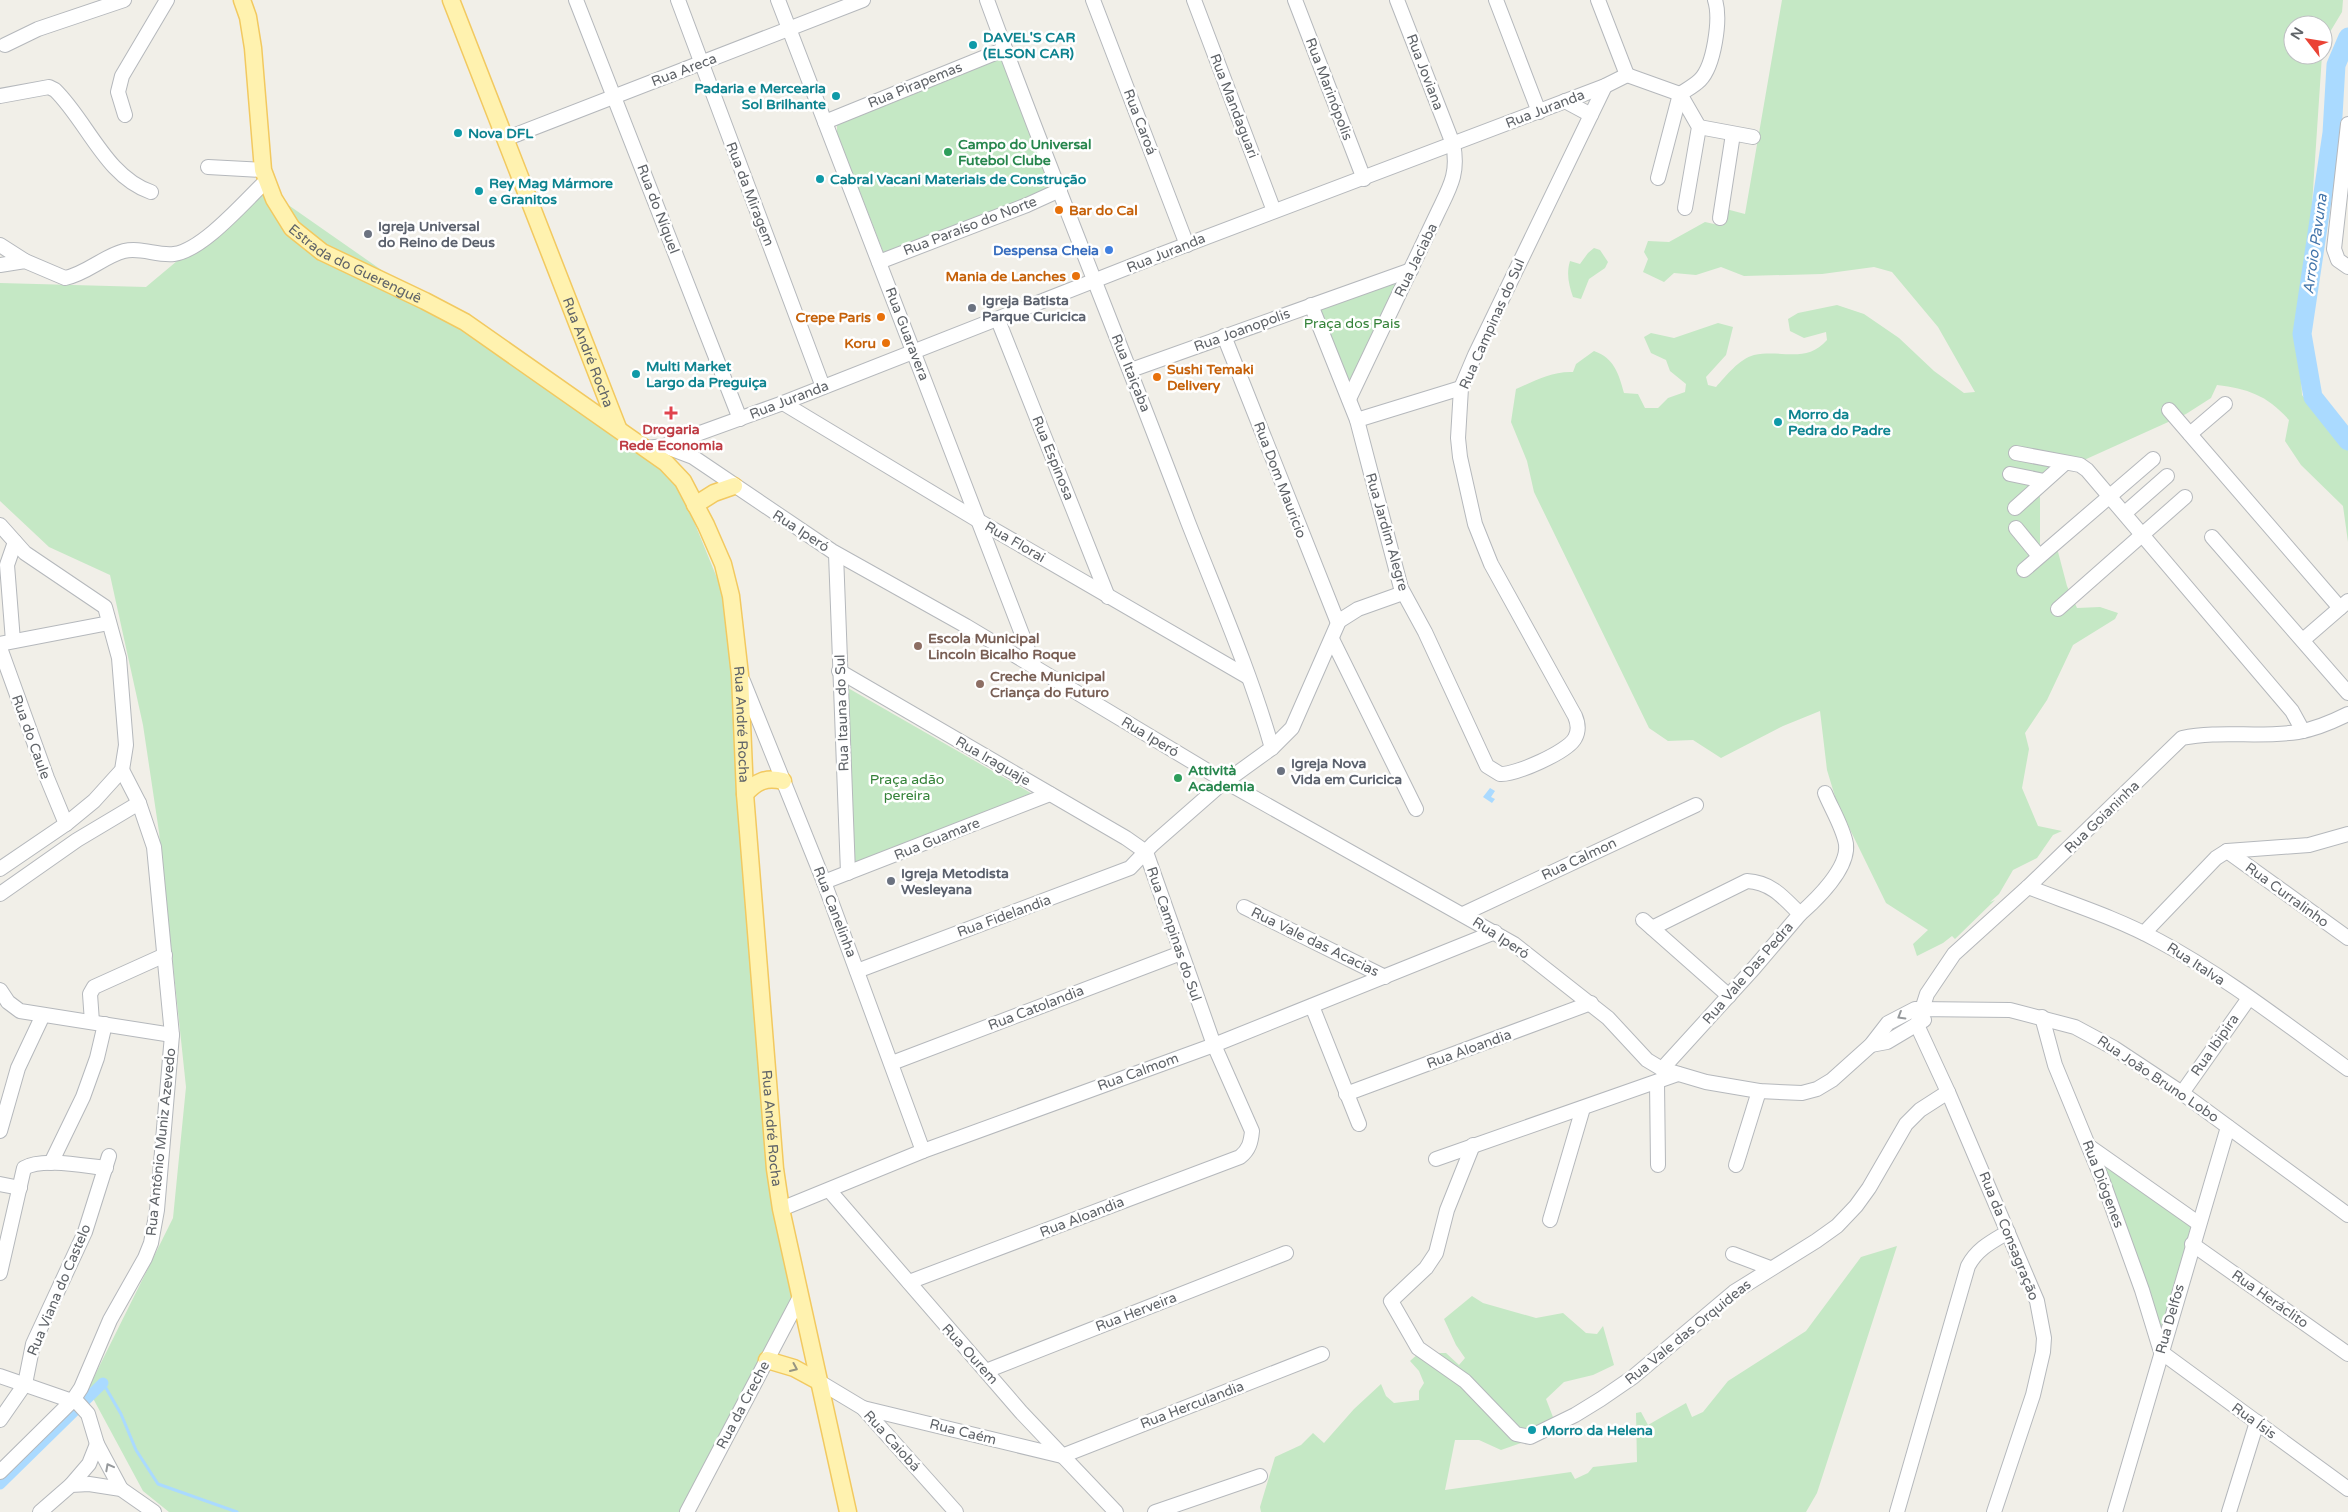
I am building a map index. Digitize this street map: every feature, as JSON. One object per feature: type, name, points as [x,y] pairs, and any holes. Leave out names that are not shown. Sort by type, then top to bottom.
[{"type":"main road","name":"Estrada do Guerenguê","points":[[242,0],[248,17],[253,48],[265,176],[278,207],[292,228],[322,252],[425,300],[465,322],[618,428]]},
{"type":"main road","name":"Rua André Rocha","points":[[451,0],[618,428],[677,473],[718,549],[728,581],[740,675],[745,794],[773,1156],[781,1210],[848,1512]]},
{"type":"main road","points":[[714,493],[720,477]]},
{"type":"main road","points":[[695,504],[714,493],[734,486]]},
{"type":"main road","points":[[745,794],[759,781],[770,779],[783,781]]},
{"type":"main road","points":[[767,1360],[794,1368],[818,1381]]},
{"type":"street","points":[[5,45],[38,29],[124,0]]},
{"type":"street","points":[[125,115],[118,92],[122,76],[167,0]]},
{"type":"street","name":"Rua do Níquel","points":[[576,0],[740,419]]},
{"type":"street","name":"Rua da Miragem","points":[[678,0],[823,387]]},
{"type":"street","name":"Rua Guaravera","points":[[778,0],[1035,668]]},
{"type":"street","name":"Rua Areca","points":[[505,139],[862,0]]},
{"type":"street","name":"Rua Itaiçaba","points":[[987,0],[1094,282],[1131,370],[1248,678],[1272,748]]},
{"type":"street","name":"Rua Caroá","points":[[1093,0],[1187,245]]},
{"type":"street","name":"Rua Mandaguari","points":[[1194,0],[1274,211]]},
{"type":"street","name":"Rua Marinópolis","points":[[1295,0],[1364,179]]},
{"type":"street","name":"Rua Joviana","points":[[1396,0],[1453,144]]},
{"type":"street","points":[[1496,0],[1539,112]]},
{"type":"street","points":[[1598,0],[1627,75],[1680,94],[1699,127],[1685,208]]},
{"type":"street","points":[[1658,178],[1680,94],[1699,81],[1708,66],[1716,32],[1715,0]]},
{"type":"street","name":"Rua Pirapemas","points":[[825,122],[1005,49]]},
{"type":"street","name":"Rua Juranda","points":[[646,448],[664,446],[784,403],[1274,211],[1364,179],[1539,112],[1565,100],[1605,86],[1627,75]]},
{"type":"street","name":"Rua Campinas do Sul","points":[[1500,774],[1521,770],[1567,746],[1574,740],[1578,727],[1574,716],[1491,564],[1480,538],[1471,508],[1458,448],[1461,388],[1605,86]]},
{"type":"street","points":[[0,96],[49,87],[55,90],[119,170],[141,188],[151,192]]},
{"type":"street","points":[[1565,100],[1591,115]]},
{"type":"street","points":[[2348,124],[2335,253],[2338,260],[2348,267]]},
{"type":"street","points":[[1699,127],[1753,137]]},
{"type":"street","points":[[1720,218],[1733,134]]},
{"type":"street","name":"Rua Jaciaba","points":[[1349,399],[1452,183],[1456,169],[1453,144]]},
{"type":"street","points":[[208,168],[265,176]]},
{"type":"street","points":[[0,244],[25,261],[65,278],[122,252],[141,250],[167,255],[182,253],[207,238],[265,176]]},
{"type":"street","name":"Rua Paraíso do Norte","points":[[879,262],[1027,205],[1060,190]]},
{"type":"street","points":[[2336,231],[2348,216]]},
{"type":"street","points":[[0,265],[25,261]]},
{"type":"street","name":"Rua Joanopolis","points":[[1131,370],[1411,270]]},
{"type":"street","name":"Rua Jardim Alegre","points":[[1311,305],[1357,420],[1386,539],[1403,593],[1425,632],[1483,757],[1491,770],[1500,774]]},
{"type":"street","name":"Rua Espinosa","points":[[998,320],[1108,597]]},
{"type":"street","name":"Rua Dom Mauricio","points":[[1224,336],[1338,623]]},
{"type":"street","points":[[1357,420],[1461,388]]},
{"type":"street","name":"Rua Florai","points":[[784,403],[1108,597],[1248,678]]},
{"type":"street","points":[[2190,434],[2225,404]]},
{"type":"street","points":[[2169,410],[2344,604],[2303,640]]},
{"type":"street","points":[[693,457],[693,444],[706,432]]},
{"type":"street","name":"Rua Juranda","points":[[664,446],[693,457]]},
{"type":"street","points":[[2016,453],[2080,465],[2087,470],[2292,711],[2303,731]]},
{"type":"street","name":"Rua Iperó","points":[[693,457],[836,554],[966,626],[1226,782],[1464,914],[1514,944],[1592,1003],[1647,1060],[1659,1076]]},
{"type":"street","points":[[2024,570],[2153,459]]},
{"type":"street","points":[[2015,508],[2065,463]]},
{"type":"street","points":[[2010,474],[2044,481]]},
{"type":"street","points":[[2125,514],[2167,476]]},
{"type":"street","points":[[2058,609],[2185,497]]},
{"type":"street","points":[[0,525],[32,558],[105,607],[119,658],[126,750],[122,770],[94,801],[66,824],[0,869]]},
{"type":"street","points":[[2016,528],[2039,556]]},
{"type":"street","points":[[2212,537],[2348,693]]},
{"type":"street","name":"Rua do Caule","points":[[15,542],[7,565],[4,645],[46,778],[66,824]]},
{"type":"street","name":"Rua Itauna do Sul","points":[[836,554],[848,873]]},
{"type":"street","points":[[1338,623],[1358,609],[1403,593]]},
{"type":"street","points":[[4,645],[109,623]]},
{"type":"street","name":"Rua Campinas do Sul","points":[[1249,1145],[1252,1131],[1214,1045],[1146,852],[1226,782],[1272,748],[1292,728],[1338,623]]},
{"type":"street","points":[[1332,639],[1416,809]]},
{"type":"street","name":"Rua Iraguaje","points":[[840,671],[1126,838],[1146,852]]},
{"type":"street","name":"Rua Canelinha","points":[[740,675],[824,882],[923,1151]]},
{"type":"street","name":"Rua Goianinha","points":[[1917,1025],[1922,1007],[1933,984],[1954,954],[2028,887],[2182,738],[2194,735],[2303,731],[2326,725],[2348,714]]},
{"type":"street","name":"Rua Antônio Muniz Azevedo","points":[[0,1472],[76,1402],[110,1320],[145,1258],[150,1243],[162,1164],[172,1035],[154,847],[139,803],[122,770]]},
{"type":"street","points":[[1800,914],[1840,870],[1846,854],[1845,842],[1825,793]]},
{"type":"street","name":"Rua Guamare","points":[[824,882],[1050,794]]},
{"type":"street","points":[[0,894],[77,840],[139,803]]},
{"type":"street","name":"Rua Calmon","points":[[1464,914],[1696,805]]},
{"type":"street","points":[[2144,933],[2216,858],[2227,851],[2309,845],[2348,834]]},
{"type":"street","name":"Rua Curralinho","points":[[2227,851],[2348,938]]},
{"type":"street","name":"Rua Fidelandia","points":[[857,971],[1122,873],[1136,863],[1146,852]]},
{"type":"street","name":"Rua Vale Das Pedra","points":[[1659,1076],[1729,996],[1800,914],[1772,887],[1760,881],[1747,881],[1648,924],[1729,996]]},
{"type":"street","name":"Rua Italva","points":[[2028,887],[2121,922],[2144,933],[2249,998],[2348,1070]]},
{"type":"street","name":"Rua Vale das Acacias","points":[[1244,907],[1385,977]]},
{"type":"street","name":"Rua Calmom","points":[[781,1210],[923,1151],[1214,1045],[1495,932]]},
{"type":"street","name":"Rua Catolandia","points":[[892,1063],[1181,953]]},
{"type":"street","points":[[0,1274],[24,1168],[32,1163],[50,1163],[83,1097],[97,1058],[99,1023],[90,994],[94,987],[165,955]]},
{"type":"street","name":"Rua Ibipira","points":[[2182,1093],[2249,998]]},
{"type":"street","points":[[3,999],[20,1011],[172,1035]]},
{"type":"street","name":"Rua Aloandia","points":[[1346,1094],[1592,1003]]},
{"type":"street","points":[[1312,1006],[1359,1124]]},
{"type":"street","points":[[1436,1159],[1583,1108],[1659,1076],[1678,1074],[1706,1082],[1759,1091],[1802,1093],[1817,1089],[1832,1080],[1871,1045],[1888,1024],[1906,1012],[1922,1007]]},
{"type":"street","name":"Rua João Bruno Lobo","points":[[1922,1007],[1941,1010],[2010,1010],[2075,1027],[2096,1038],[2182,1093],[2348,1215]]},
{"type":"street","points":[[1871,1045],[1887,1042],[1941,1010]]},
{"type":"street","points":[[0,1131],[18,1068],[43,1015]]},
{"type":"street","name":"Rua Diógenes","points":[[2042,1017],[2055,1065],[2089,1147],[2142,1290],[2161,1352]]},
{"type":"street","name":"Rua da Consagração","points":[[1917,1025],[1948,1092],[2037,1301],[2044,1338],[2043,1352],[2033,1395],[1994,1512]]},
{"type":"street","points":[[1658,1165],[1659,1076]]},
{"type":"street","points":[[1736,1165],[1759,1091]]},
{"type":"street","name":"Rua Vale das Orquideas","points":[[1473,1145],[1447,1210],[1436,1252],[1426,1268],[1388,1304],[1418,1348],[1465,1381],[1516,1434],[1530,1437],[1574,1416],[1633,1377],[1729,1296],[1837,1226],[1870,1188],[1906,1124],[1920,1110],[1948,1092]]},
{"type":"street","points":[[1550,1220],[1583,1108]]},
{"type":"street","name":"Rua Delfos","points":[[2115,1512],[2198,1223],[2228,1127]]},
{"type":"street","name":"Rua Aloandia","points":[[908,1282],[1240,1157],[1246,1152],[1249,1145]]},
{"type":"street","points":[[2089,1147],[2198,1223]]},
{"type":"street","name":"Rua Viana do Castelo","points":[[0,1420],[25,1384],[34,1344],[85,1232],[107,1162],[50,1163]]},
{"type":"street","points":[[0,1184],[20,1188]]},
{"type":"street","name":"Rua Ourem","points":[[829,1190],[986,1371],[1062,1456],[1116,1512]]},
{"type":"street","points":[[1898,1512],[1968,1266],[1973,1255],[1982,1247],[2008,1232]]},
{"type":"street","name":"Rua Heráclito","points":[[2192,1244],[2348,1354]]},
{"type":"street","name":"Rua Herveira","points":[[986,1371],[1286,1253]]},
{"type":"street","points":[[1732,1254],[1770,1268]]},
{"type":"street","name":"Rua da Creche","points":[[687,1512],[800,1297]]},
{"type":"street","name":"Rua Ísis","points":[[2161,1352],[2347,1486]]},
{"type":"street","name":"Rua Herculandia","points":[[1062,1456],[1322,1354]]},
{"type":"street","points":[[0,1376],[76,1402],[88,1414],[97,1444],[121,1489]]},
{"type":"street","name":"Rua Caiobá","points":[[818,1381],[863,1408],[956,1512]]},
{"type":"street","name":"Rua Caém","points":[[863,1408],[1062,1456]]},
{"type":"street","points":[[2229,1512],[2257,1422]]},
{"type":"street","points":[[40,1512],[71,1485],[89,1464],[97,1444]]},
{"type":"street","points":[[1155,1512],[1260,1476]]},
{"type":"street","points":[[71,1485],[89,1484],[121,1489],[154,1512]]},
{"type":"green space","points":[[1782,0],[2343,0],[2342,12],[2333,27],[2333,15],[2283,15],[2283,65],[2321,65],[2311,220],[2299,342],[2302,395],[2331,432],[2348,448],[2348,542],[2343,506],[2301,465],[2285,441],[2289,420],[2281,411],[2265,399],[2248,391],[2217,385],[2211,398],[2186,414],[2073,465],[2040,477],[2040,548],[2057,548],[2067,586],[2077,608],[2100,607],[2118,613],[2115,619],[2073,645],[2047,700],[2025,733],[2029,749],[2022,788],[2038,826],[2062,831],[2053,835],[2037,858],[2013,870],[1999,894],[1990,902],[1995,900],[1955,939],[1952,936],[1943,943],[1917,956],[1913,944],[1928,930],[1886,903],[1837,803],[1827,770],[1820,711],[1783,726],[1721,758],[1693,740],[1668,741],[1649,728],[1534,492],[1527,461],[1511,422],[1516,389],[1551,375],[1573,372],[1576,364],[1594,351],[1611,362],[1618,373],[1624,393],[1638,394],[1645,408],[1658,408],[1668,398],[1685,392],[1686,384],[1670,371],[1666,360],[1651,353],[1644,337],[1651,333],[1674,338],[1718,323],[1733,327],[1726,355],[1706,377],[1708,385],[1716,387],[1733,368],[1748,357],[1764,354],[1802,354],[1811,352],[1819,347],[1827,340],[1826,332],[1804,338],[1790,331],[1788,319],[1798,313],[1837,305],[1864,314],[1899,338],[1934,371],[1964,393],[1975,392],[1938,327],[1892,272],[1874,267],[1822,274],[1744,276],[1721,267],[1696,275],[1674,273],[1664,282],[1643,272],[1648,259],[1644,252],[1648,241],[1669,242],[1705,222],[1723,226],[1726,209],[1745,214]]},
{"type":"green space","name":"Campo do Universal Futebol Clube","points":[[995,56],[1003,58],[1053,189],[884,254],[837,133],[837,123]]},
{"type":"green space","points":[[264,188],[675,475],[746,649],[753,919],[801,1303],[688,1512],[169,1512],[143,1491],[88,1389],[173,1218],[186,1087],[159,832],[143,725],[110,575],[49,547],[0,501],[0,283],[146,287]]},
{"type":"green space","points":[[1594,248],[1600,250],[1608,262],[1605,268],[1589,279],[1581,299],[1573,297],[1568,279],[1570,261],[1580,264]]},
{"type":"green space","name":"Praça dos Pais","points":[[1410,269],[1349,398],[1313,306]]},
{"type":"green space","name":"Praça adão pereira","points":[[848,688],[1036,796],[854,866]]},
{"type":"green space","points":[[2089,1147],[2198,1223],[2161,1352]]},
{"type":"green space","points":[[1897,1246],[1817,1493],[1806,1512],[1261,1512],[1260,1507],[1275,1457],[1301,1445],[1313,1433],[1324,1443],[1354,1409],[1381,1384],[1386,1396],[1394,1403],[1419,1400],[1419,1391],[1424,1383],[1419,1371],[1410,1361],[1419,1353],[1446,1353],[1459,1365],[1465,1358],[1456,1345],[1444,1319],[1472,1296],[1483,1303],[1536,1318],[1563,1313],[1586,1333],[1597,1334],[1603,1326],[1614,1365],[1593,1375],[1564,1382],[1546,1399],[1558,1430],[1501,1450],[1479,1440],[1455,1440],[1445,1490],[1571,1472],[1575,1479],[1588,1473],[1593,1467],[1637,1462],[1636,1413],[1641,1412],[1648,1425],[1686,1403],[1692,1417],[1703,1412],[1728,1381],[1806,1331],[1861,1257]]},
{"type":"water","points":[[1490,788],[1495,791],[1491,797],[1495,799],[1492,803],[1483,797]]},
{"type":"waterway","name":"Arroio Pavuna","points":[[2348,37],[2336,65],[2332,133],[2302,334],[2313,397],[2348,441]]},
{"type":"waterway","points":[[103,1383],[121,1414],[136,1450],[158,1484],[237,1512]]},
{"type":"waterway","points":[[0,1484],[103,1383]]},
{"type":"place","name":"DAVEL'S CAR (ELSON CAR)","points":[[973,45]]},
{"type":"place","name":"Padaria e Mercearia Sol Brilhante","points":[[836,96]]},
{"type":"place","name":"Nova DFL","points":[[458,133]]},
{"type":"place","name":"Campo do Universal Futebol Clube","points":[[948,152]]},
{"type":"place","name":"Cabral Vacani Materiais de Construção","points":[[820,179]]},
{"type":"place","name":"Rey Mag Mármore e Granitos","points":[[479,191]]},
{"type":"place","name":"Bar do Cal","points":[[1059,210]]},
{"type":"place","name":"Igreja Universal do Reino de Deus","points":[[368,234]]},
{"type":"place","name":"Despensa Cheia","points":[[1109,250]]},
{"type":"place","name":"Mania de Lanches","points":[[1076,276]]},
{"type":"place","name":"Igreja Batista Parque Curicica","points":[[972,308]]},
{"type":"place","name":"Crepe Paris","points":[[881,317]]},
{"type":"place","name":"Koru","points":[[886,343]]},
{"type":"place","name":"Multi Market Largo da Preguiça","points":[[636,374]]},
{"type":"place","name":"Sushi Temaki Delivery","points":[[1157,377]]},
{"type":"place","name":"Drogaria Rede Economia","points":[[671,413]]},
{"type":"place","name":"Morro da Pedra do Padre","points":[[1778,422]]},
{"type":"place","name":"Escola Municipal Lincoln Bicalho Roque","points":[[918,646]]},
{"type":"place","name":"Creche Municipal Criança do Futuro","points":[[980,684]]},
{"type":"place","name":"Igreja Nova Vida em Curicica","points":[[1281,771]]},
{"type":"place","name":"Attività Academia","points":[[1178,778]]},
{"type":"place","name":"Igreja Metodista Wesleyana","points":[[891,881]]},
{"type":"place","name":"Morro da Helena","points":[[1532,1430]]}]
